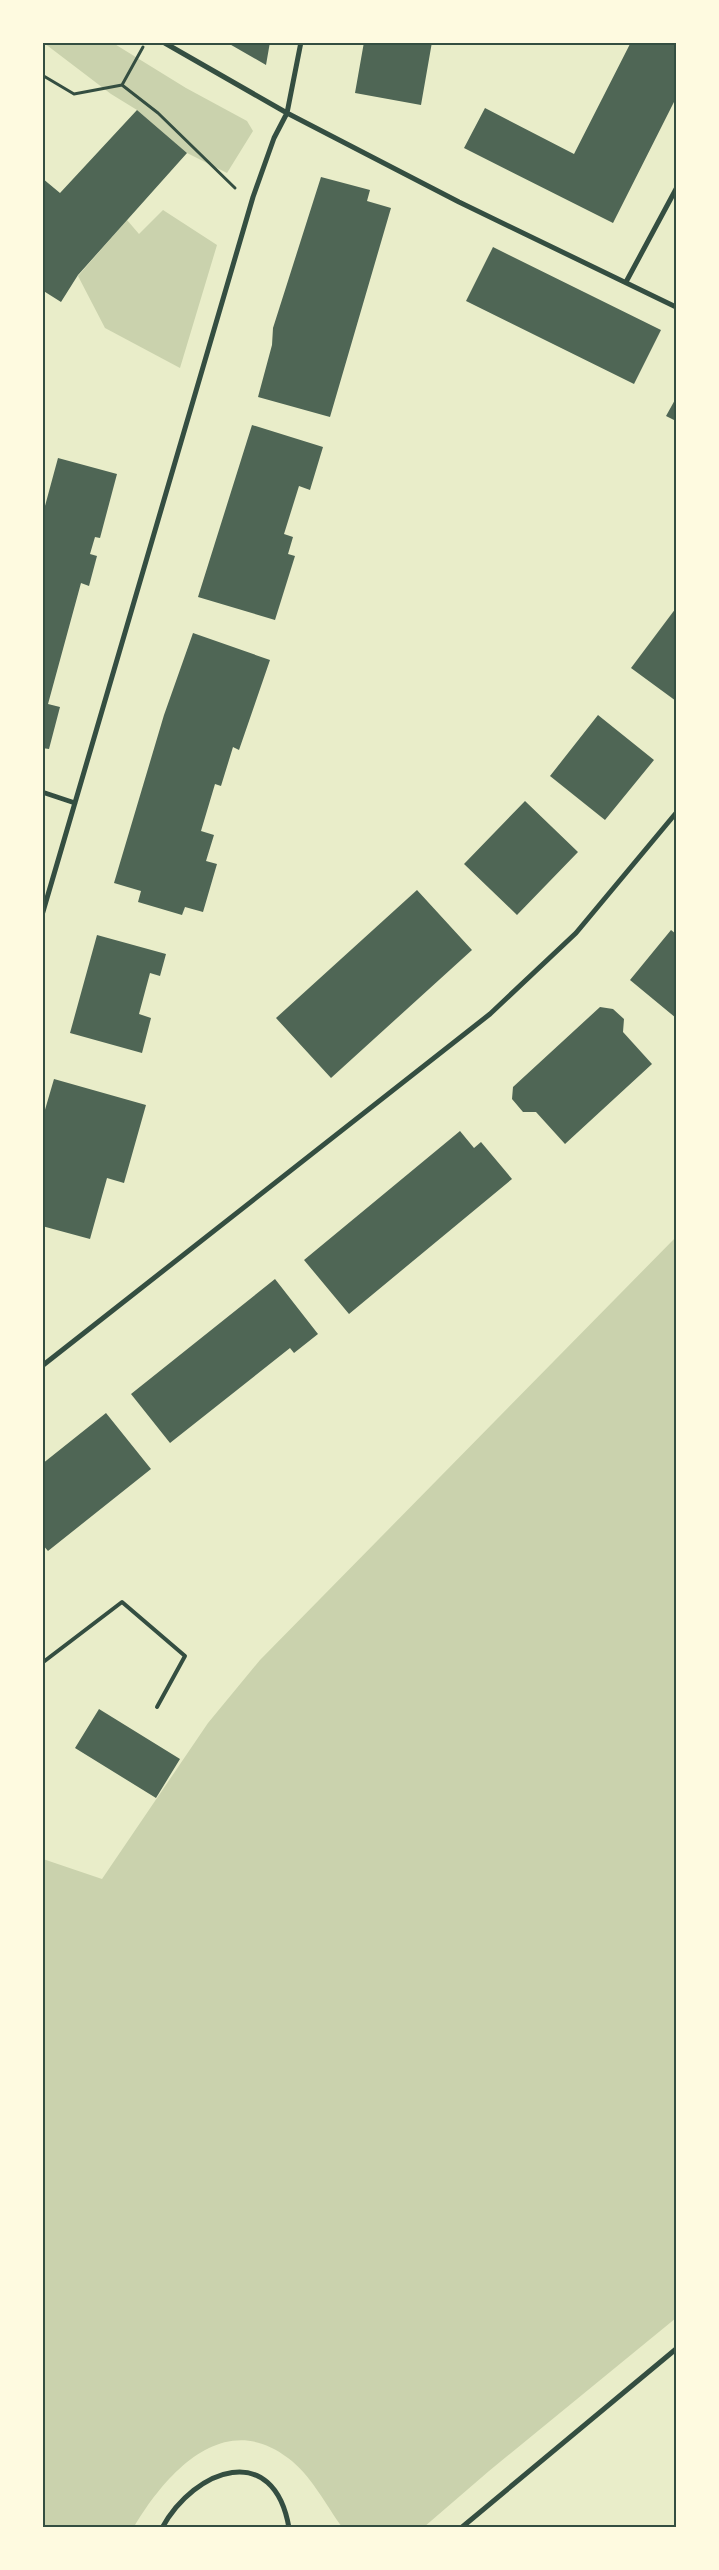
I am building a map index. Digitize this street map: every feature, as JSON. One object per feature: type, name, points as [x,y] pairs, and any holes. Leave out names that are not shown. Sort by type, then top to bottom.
[{"type":"street","points":[[163,42],[287,113],[459,202],[676,307]]},
{"type":"street","points":[[42,915],[253,197],[274,138],[287,113],[301,42]]},
{"type":"street","points":[[626,282],[676,189]]},
{"type":"street","points":[[42,792],[75,803]]},
{"type":"street","points":[[42,1366],[490,1014],[576,934],[676,813]]},
{"type":"street","points":[[461,2528],[676,2349]]},
{"type":"street","points":[[162,2528],[189,2492],[215,2475],[228,2472],[244,2473],[270,2484],[282,2499],[289,2528]]},
{"type":"lane","points":[[42,1663],[122,1602],[186,1656],[157,1707]]},
{"type":"path","points":[[122,85],[146,42]]},
{"type":"path","points":[[42,75],[74,94],[122,85],[158,113],[231,185],[253,197]]},
{"type":"green space","points":[[44,43],[113,43],[186,88],[247,121],[253,131],[227,173],[187,153],[137,110],[111,94]]},
{"type":"green space","points":[[163,210],[217,245],[180,368],[105,328],[78,276],[127,220],[139,234]]},
{"type":"green space","points":[[676,1237],[676,2318],[489,2471],[424,2527],[342,2527],[304,2473],[288,2458],[264,2444],[241,2440],[219,2444],[198,2454],[179,2469],[162,2487],[134,2527],[43,2527],[43,1859],[102,1879],[208,1723],[260,1660]]},
{"type":"building","points":[[226,42],[270,42],[266,65]]},
{"type":"building","points":[[364,42],[432,42],[421,105],[355,93]]},
{"type":"building","points":[[631,42],[676,42],[676,98],[613,223],[464,148],[485,108],[574,154]]},
{"type":"building","points":[[137,110],[187,153],[78,275],[61,302],[42,290],[42,178],[60,193]]},
{"type":"building","points":[[321,177],[370,190],[367,201],[391,208],[330,417],[258,397],[272,345],[273,328]]},
{"type":"building","points":[[493,247],[661,330],[634,384],[466,301]]},
{"type":"building","points":[[676,398],[676,421],[666,416]]},
{"type":"building","points":[[252,425],[323,447],[310,490],[299,486],[284,534],[293,537],[288,554],[295,556],[275,620],[198,597]]},
{"type":"building","points":[[58,458],[117,474],[100,538],[95,537],[90,554],[97,556],[89,586],[81,583],[48,704],[60,707],[49,749],[42,748],[42,517]]},
{"type":"building","points":[[676,608],[676,701],[631,668]]},
{"type":"building","points":[[193,633],[270,660],[239,750],[233,747],[221,786],[215,784],[201,831],[214,835],[206,861],[217,864],[203,912],[185,907],[182,915],[138,902],[141,891],[114,883],[164,715]]},
{"type":"building","points":[[598,715],[654,760],[605,820],[550,776]]},
{"type":"building","points":[[525,801],[578,852],[517,915],[464,864]]},
{"type":"building","points":[[417,890],[472,950],[331,1078],[276,1018]]},
{"type":"building","points":[[671,930],[676,934],[676,1018],[630,980]]},
{"type":"building","points":[[97,935],[166,954],[160,976],[150,973],[139,1014],[151,1018],[142,1053],[70,1033]]},
{"type":"building","points":[[600,1007],[613,1009],[624,1019],[623,1032],[652,1064],[565,1144],[536,1112],[523,1112],[512,1099],[513,1087]]},
{"type":"building","points":[[54,1079],[146,1105],[124,1183],[107,1178],[90,1239],[42,1226],[42,1120]]},
{"type":"building","points":[[460,1131],[474,1148],[481,1142],[512,1179],[349,1314],[304,1260]]},
{"type":"building","points":[[275,1279],[318,1334],[294,1353],[290,1348],[170,1443],[131,1394]]},
{"type":"building","points":[[106,1413],[151,1469],[48,1551],[42,1544],[42,1464]]},
{"type":"building","points":[[99,1709],[180,1759],[156,1798],[75,1748]]}]
